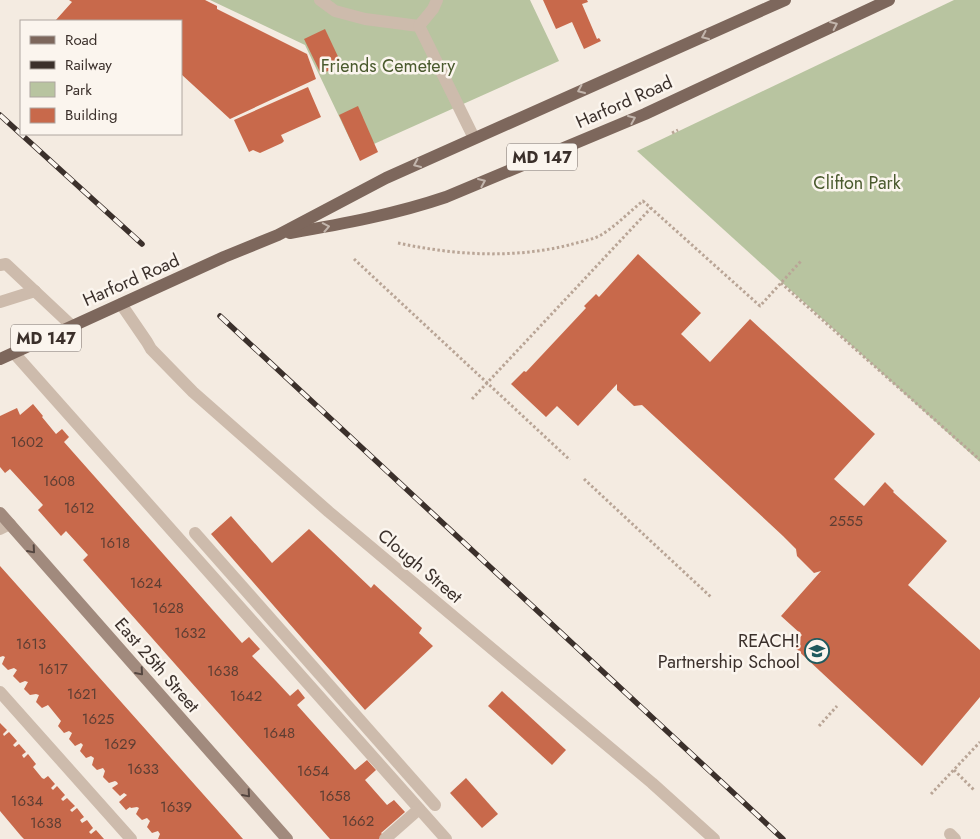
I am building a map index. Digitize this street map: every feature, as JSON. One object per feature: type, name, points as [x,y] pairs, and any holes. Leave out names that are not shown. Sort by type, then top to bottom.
[{"type":"main road","name":"Harford Road","points":[[0,359],[224,257],[278,235],[386,178],[785,0]]},
{"type":"main road","name":"Harford Road","points":[[278,235],[326,227],[409,208],[446,197],[645,114],[889,0]]},
{"type":"main road","name":"East 25th Street","points":[[0,513],[5,527],[287,839]]},
{"type":"lane","points":[[320,0],[335,11],[365,19],[419,26]]},
{"type":"lane","points":[[419,26],[433,9],[437,0]]},
{"type":"lane","points":[[419,26],[474,138]]},
{"type":"lane","points":[[0,265],[6,264],[72,326]]},
{"type":"lane","points":[[0,302],[35,291]]},
{"type":"lane","name":"Clough Street","points":[[121,304],[151,349],[193,392],[329,512],[652,783],[714,839]]},
{"type":"lane","points":[[14,353],[446,839]]},
{"type":"lane","points":[[195,533],[435,805]]},
{"type":"lane","points":[[0,692],[131,839]]},
{"type":"lane","points":[[385,839],[419,809]]},
{"type":"path","points":[[672,133],[678,130]]},
{"type":"path","points":[[398,243],[448,252],[481,254],[528,253],[566,246],[600,236],[643,200],[760,306],[801,260]]},
{"type":"path","points":[[472,399],[651,208]]},
{"type":"path","points":[[354,260],[570,460]]},
{"type":"path","points":[[781,283],[980,460]]},
{"type":"path","points":[[584,479],[712,598]]},
{"type":"path","points":[[819,726],[837,706]]},
{"type":"path","points":[[931,794],[980,742]]},
{"type":"path","points":[[954,770],[974,790]]},
{"type":"green space","name":"Friends Cemetery","points":[[210,0],[530,0],[559,61],[356,152],[305,45]]},
{"type":"green space","name":"Clifton Park","points":[[954,0],[980,0],[980,462],[637,151]]},
{"type":"building","points":[[69,0],[205,0],[217,6],[217,9],[307,54],[316,79],[230,119],[182,75],[182,20],[56,20],[72,2]]},
{"type":"building","points":[[543,0],[587,0],[588,2],[582,4],[597,39],[599,38],[601,41],[584,49],[572,22],[556,29]]},
{"type":"building","points":[[325,29],[342,65],[321,74],[304,39]]},
{"type":"building","points":[[308,87],[321,117],[281,135],[284,141],[282,143],[260,153],[253,150],[249,152],[234,120]]},
{"type":"building","points":[[358,106],[378,152],[360,161],[339,115]]},
{"type":"building","name":"REACH! Partnership School","points":[[638,254],[701,313],[681,334],[710,362],[750,319],[875,434],[834,479],[864,506],[885,482],[893,492],[947,541],[908,585],[980,650],[980,697],[922,766],[792,645],[802,635],[781,616],[821,571],[814,573],[797,556],[796,549],[783,536],[642,405],[634,406],[617,390],[617,384],[578,426],[557,406],[546,417],[511,384],[524,371],[526,372],[586,308],[584,306],[596,294],[599,297]]},
{"type":"building","points":[[33,404],[56,434],[62,429],[69,437],[64,442],[242,643],[249,637],[260,649],[252,656],[290,696],[298,689],[305,698],[297,705],[355,770],[367,760],[376,770],[365,780],[387,805],[394,800],[405,812],[381,833],[383,835],[379,839],[330,839],[83,560],[88,555],[66,531],[61,536],[38,510],[43,505],[10,469],[5,473],[0,467],[0,416],[17,408],[20,415]]},
{"type":"building","points":[[231,516],[272,563],[309,529],[371,588],[374,584],[422,628],[419,633],[433,646],[365,710],[211,534]]},
{"type":"building","points":[[0,566],[243,839],[158,839],[160,834],[158,831],[152,833],[147,827],[150,821],[147,818],[142,820],[136,814],[139,808],[130,807],[126,810],[119,802],[127,795],[124,793],[120,796],[112,788],[118,784],[117,782],[109,783],[103,777],[105,771],[103,768],[97,770],[92,765],[94,758],[91,756],[86,758],[80,751],[83,745],[81,743],[75,746],[69,739],[72,733],[69,731],[64,733],[58,726],[61,721],[48,705],[42,708],[36,702],[39,695],[30,695],[24,689],[28,682],[20,683],[13,676],[17,670],[14,668],[8,670],[2,664],[5,657],[0,657]]},
{"type":"building","points":[[502,691],[566,750],[552,765],[488,706]]},
{"type":"building","points":[[0,723],[7,730],[3,734],[4,736],[9,732],[17,741],[13,745],[15,747],[19,744],[26,752],[22,755],[23,757],[28,754],[36,764],[33,767],[42,778],[44,779],[48,776],[55,784],[51,788],[53,790],[57,786],[65,795],[61,799],[63,801],[67,798],[75,806],[70,810],[72,812],[77,808],[84,817],[80,820],[82,823],[87,820],[93,828],[89,832],[91,834],[96,830],[104,839],[24,839],[21,836],[0,811]]},
{"type":"building","points":[[466,778],[498,814],[482,828],[450,793]]},
{"type":"railway","points":[[0,115],[20,133]]},
{"type":"railway","points":[[22,135],[142,244]]},
{"type":"railway","points":[[220,316],[783,839]]},
{"type":"place","name":"REACH! Partnership School","points":[[817,651]]}]
